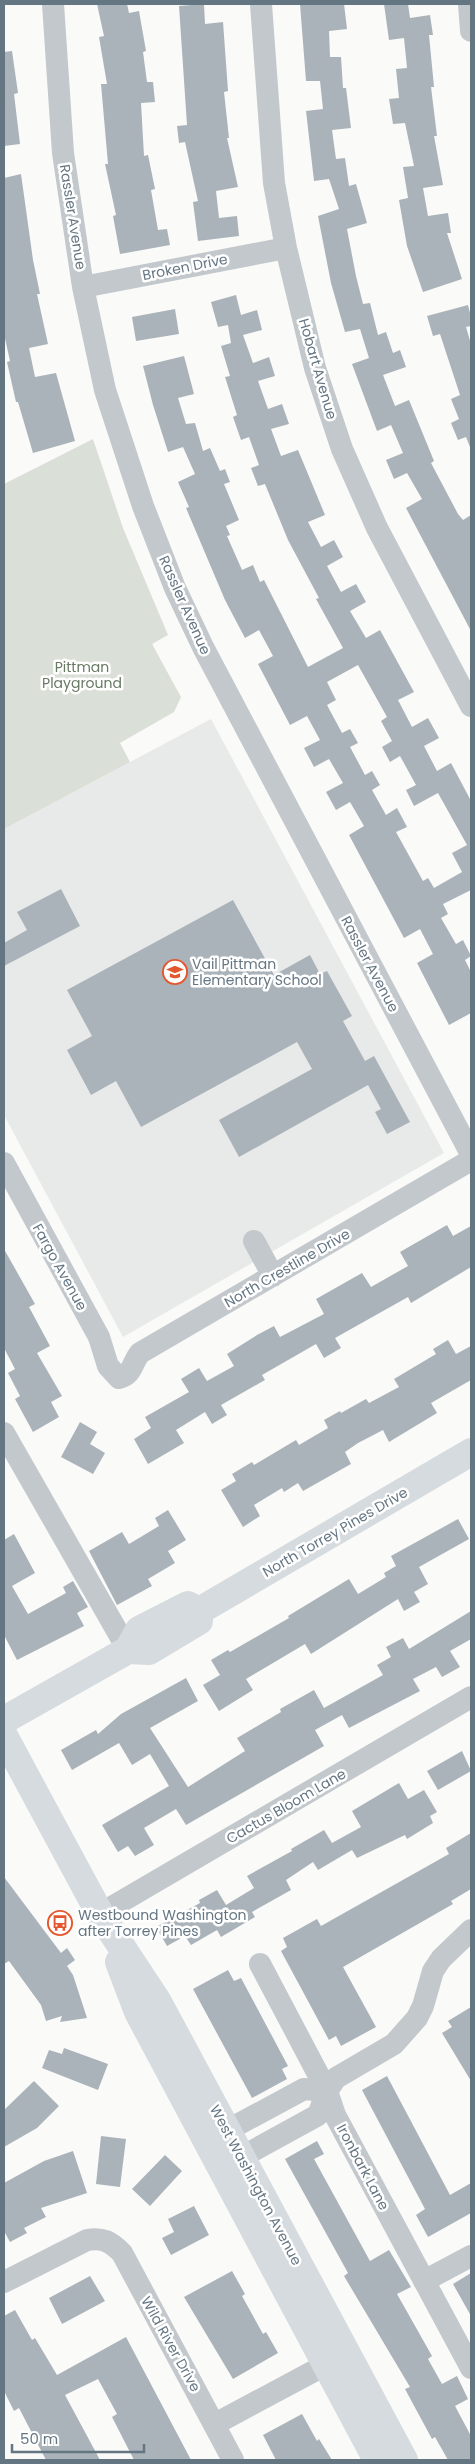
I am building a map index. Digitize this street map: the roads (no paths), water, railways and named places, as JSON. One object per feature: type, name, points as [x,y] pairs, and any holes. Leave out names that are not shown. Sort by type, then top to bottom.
[{"type":"main road","name":"North Torrey Pines Drive","points":[[4,1720],[128,1650],[149,1651],[199,1621],[199,1612],[471,1452]]},
{"type":"main road","name":"West Washington Avenue","points":[[4,1736],[100,1914],[138,2012],[217,2136],[336,2359],[404,2460]]},
{"type":"main road","name":"West Washington Avenue","points":[[336,2359],[376,2460]]},
{"type":"street","name":"Rassler Avenue","points":[[53,4],[63,152],[83,287],[105,390],[143,506],[176,588],[235,711],[471,1154]]},
{"type":"street","name":"Hobart Avenue","points":[[261,4],[274,183],[286,248],[315,368],[342,449],[377,528],[471,706]]},
{"type":"street","points":[[469,4],[471,32]]},
{"type":"street","name":"Broken Drive","points":[[83,287],[286,248]]},
{"type":"street","name":"North Crestline Drive","points":[[112,1373],[119,1378],[126,1376],[140,1353],[471,1160]]},
{"type":"street","name":"Fargo Avenue","points":[[4,1163],[99,1337],[104,1359],[112,1373]]},
{"type":"street","points":[[254,1241],[273,1276]]},
{"type":"street","points":[[4,1433],[128,1650]]},
{"type":"street","name":"Cactus Bloom Lane","points":[[100,1914],[471,1697]]},
{"type":"street","points":[[231,2163],[318,2115],[327,2091],[336,2078],[394,2044],[417,2018],[423,2006],[433,1971],[441,1959],[471,1930]]},
{"type":"street","name":"Ironbark Lane","points":[[260,1964],[327,2091],[335,2115],[471,2368]]},
{"type":"street","points":[[217,2136],[304,2089],[327,2091]]},
{"type":"street","name":"Wild River Drive","points":[[4,2282],[74,2245],[98,2238],[112,2243],[122,2254],[233,2460]]},
{"type":"street","points":[[424,2281],[471,2256]]},
{"type":"street","points":[[215,2424],[336,2359]]},
{"type":"place","name":"Vail Pittman Elementary School","points":[[175,972]]},
{"type":"place","name":"Westbound Washington after Torrey Pines","points":[[60,1923]]},
{"type":"park label","name":"Pittman Playground","points":[[82,676]]}]
